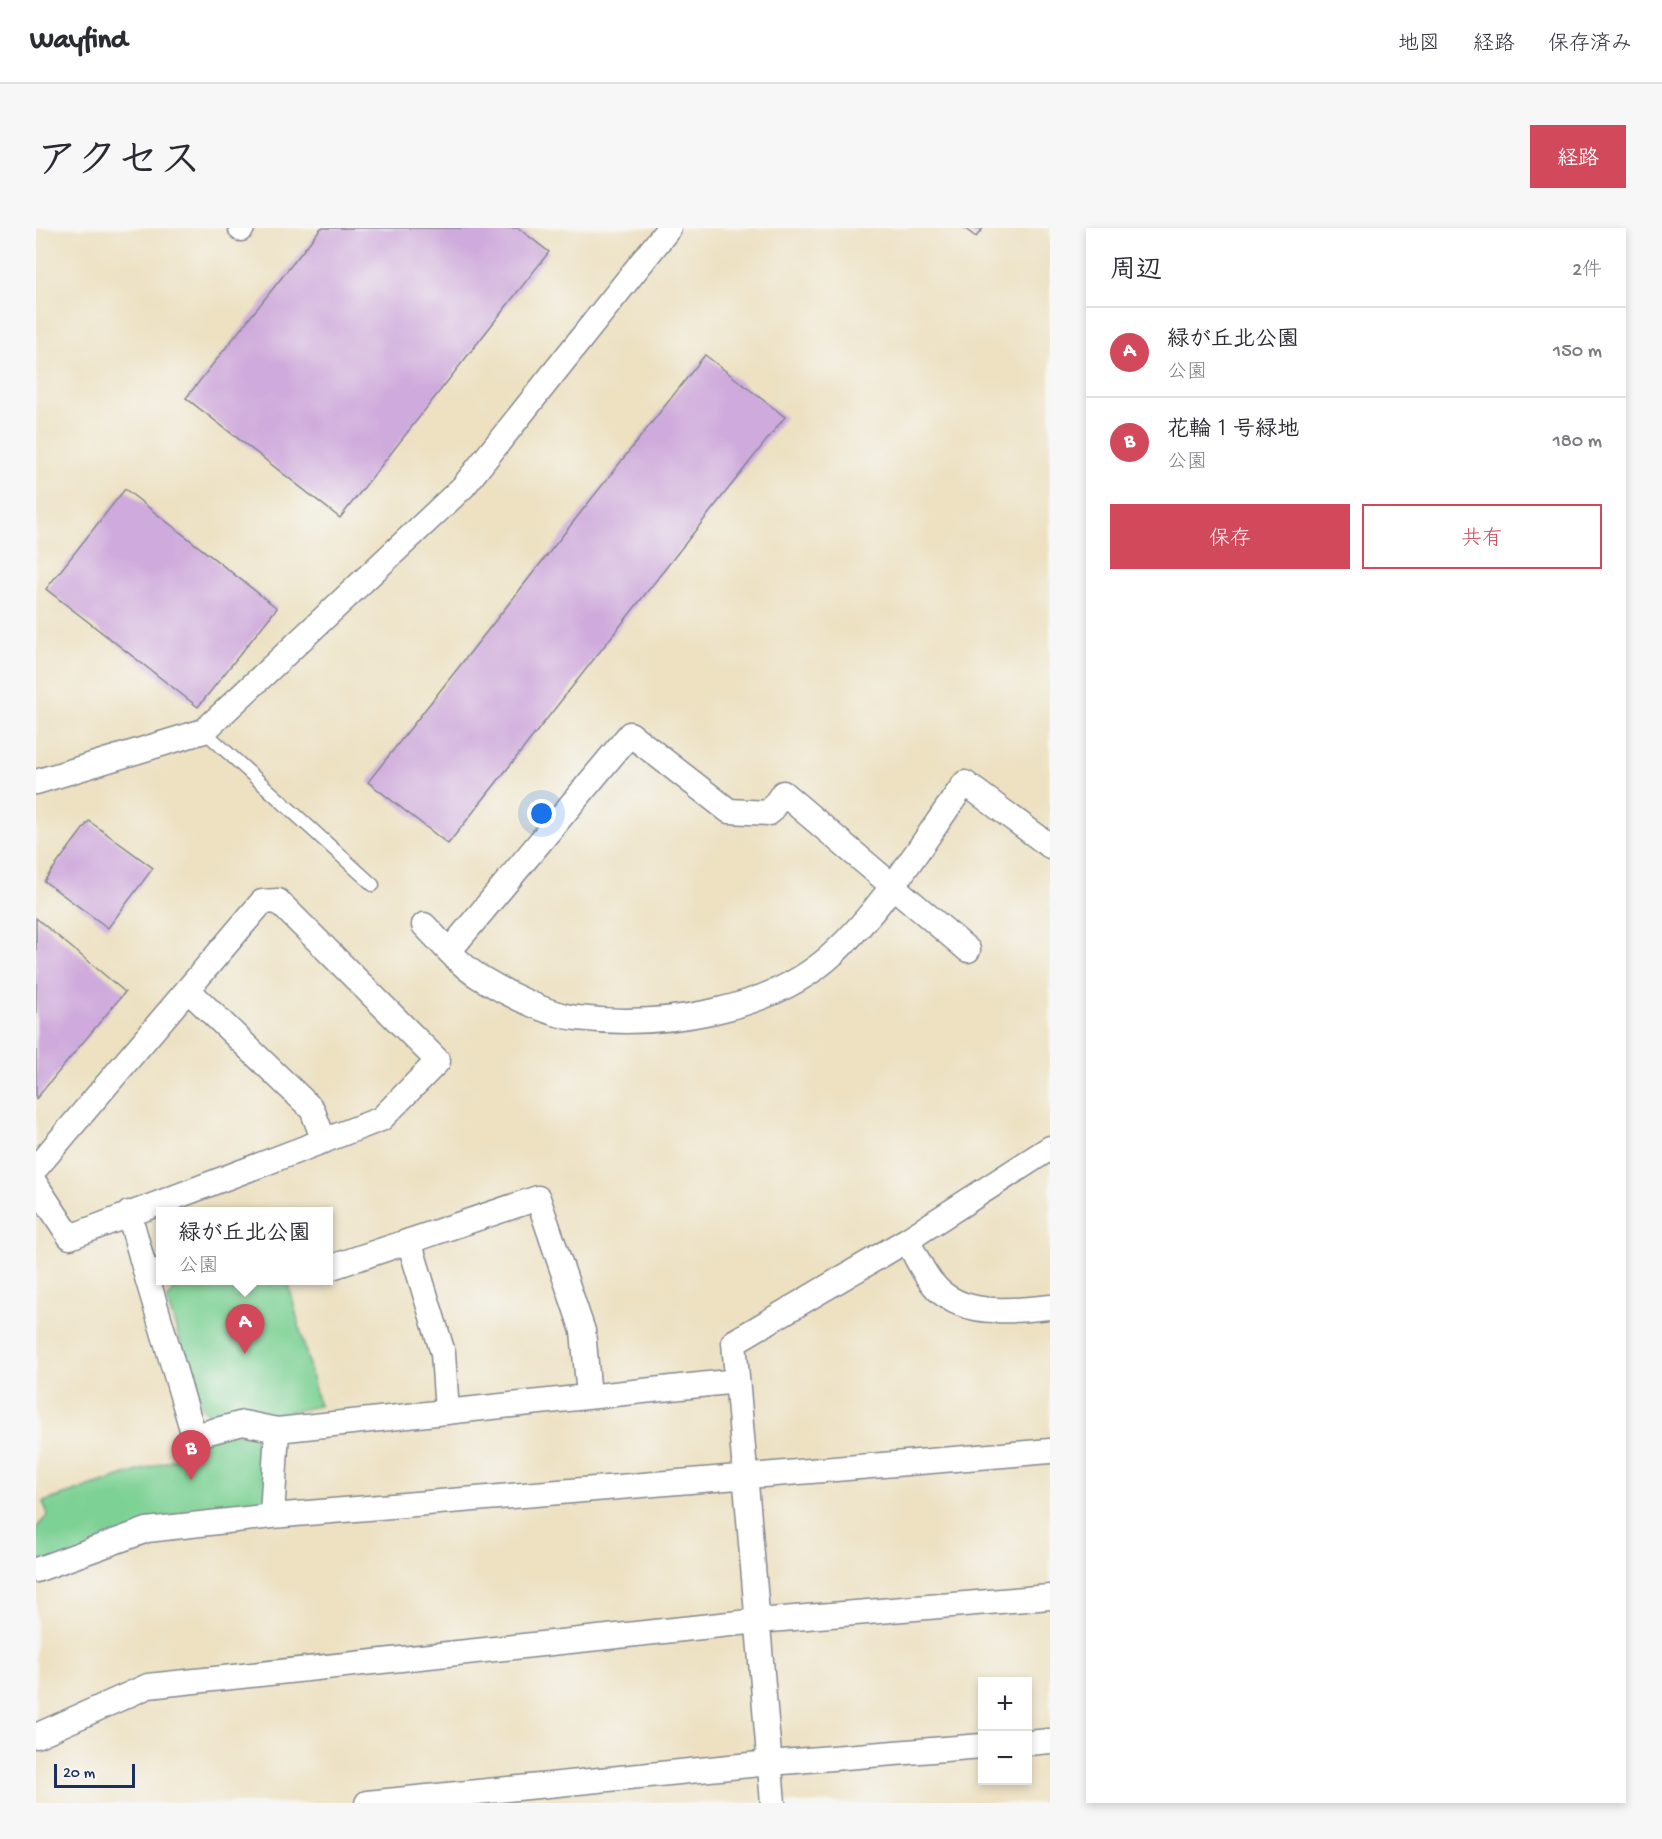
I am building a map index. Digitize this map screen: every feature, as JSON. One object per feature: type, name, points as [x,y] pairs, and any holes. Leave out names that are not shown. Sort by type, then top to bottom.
[{"type":"street","points":[[36,782],[204,731],[463,487],[669,228]]},
{"type":"street","points":[[450,950],[630,734],[729,812],[770,813],[783,792],[968,950]]},
{"type":"street","points":[[424,925],[479,977],[528,1002],[575,1018],[675,1018],[754,1002],[808,974],[835,952],[892,886],[965,783],[1050,846]]},
{"type":"street","points":[[36,1168],[262,902],[278,901],[438,1061],[381,1119],[70,1237],[36,1185]]},
{"type":"street","points":[[188,990],[312,1109],[324,1141]]},
{"type":"street","points":[[773,1803],[734,1342],[907,1240],[1050,1148]]},
{"type":"street","points":[[333,1267],[538,1198],[583,1331],[589,1396]]},
{"type":"street","points":[[129,1213],[154,1272]]},
{"type":"street","points":[[907,1240],[933,1285],[957,1302],[999,1312],[1050,1307]]},
{"type":"street","points":[[409,1241],[442,1353],[447,1412]]},
{"type":"street","points":[[157,1285],[194,1436],[243,1423],[277,1430],[737,1381]]},
{"type":"street","points":[[272,1516],[277,1430]]},
{"type":"street","points":[[36,1570],[147,1530],[272,1516],[1050,1451]]},
{"type":"street","points":[[36,1736],[148,1686],[758,1621],[1050,1597]]},
{"type":"street","points":[[1032,1743],[1050,1741]]},
{"type":"street","points":[[367,1803],[770,1763],[978,1746]]},
{"type":"lane","points":[[204,731],[372,885]]},
{"type":"green space","points":[[184,1285],[289,1285],[319,1406],[275,1415],[255,1407],[219,1419],[203,1409],[167,1301],[174,1288]]},
{"type":"green space","points":[[245,1426],[272,1433],[269,1513],[36,1567],[36,1528],[48,1515],[43,1502],[181,1457],[195,1442]]},
{"type":"building","points":[[321,228],[518,228],[549,252],[340,518],[186,398]]},
{"type":"building","points":[[964,228],[983,228],[976,237]]},
{"type":"building","points":[[705,355],[785,417],[448,844],[368,782]]},
{"type":"building","points":[[125,489],[277,608],[198,707],[46,589]]},
{"type":"building","points":[[89,821],[153,868],[108,928],[44,881]]},
{"type":"building","points":[[36,918],[125,992],[36,1099]]},
{"type":"place","name":"緑が丘北公園","points":[[245,1354]]},
{"type":"place","name":"花輪１号緑地","points":[[191,1480]]}]
